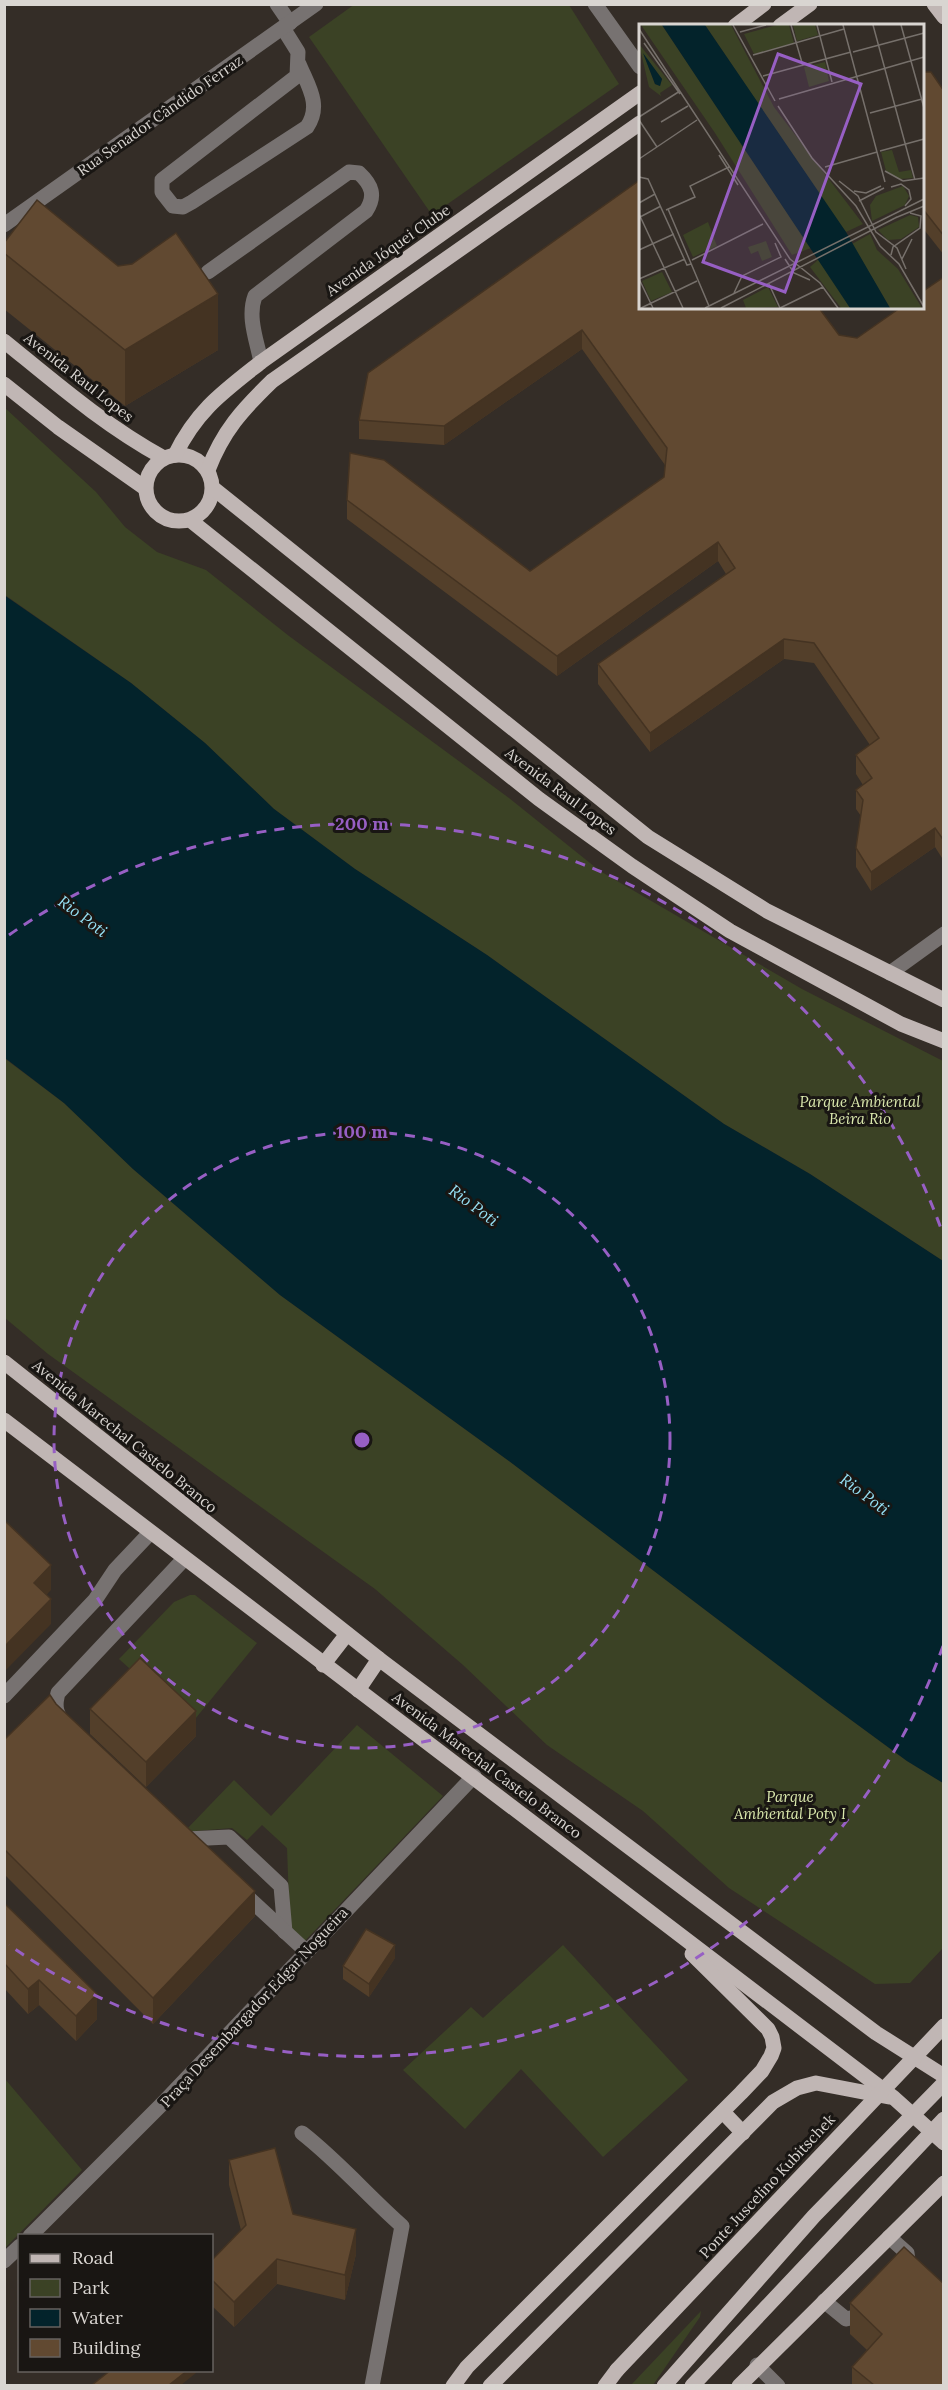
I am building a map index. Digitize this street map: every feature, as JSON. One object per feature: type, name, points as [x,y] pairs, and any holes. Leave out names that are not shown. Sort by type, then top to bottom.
[{"type":"main road","points":[[738,24],[764,4]]},
{"type":"main road","points":[[783,24],[810,4]]},
{"type":"main road","points":[[934,4],[944,17]]},
{"type":"main road","name":"Avenida Jóquei Clube","points":[[170,456],[189,427],[210,403],[261,362],[639,94]]},
{"type":"main road","points":[[208,470],[218,444],[238,414],[272,381],[639,124]]},
{"type":"main road","name":"Avenida Raul Lopes","points":[[4,341],[95,416],[122,435],[170,456]]},
{"type":"main road","points":[[4,384],[58,427],[145,488]]},
{"type":"main road","points":[[170,456],[194,458],[208,470],[213,488],[206,507],[190,520],[174,521],[159,515],[149,504],[145,488],[147,476],[154,465],[170,456]]},
{"type":"main road","name":"Avenida Raul Lopes","points":[[213,488],[648,837],[767,911],[944,1000]]},
{"type":"main road","name":"Avenida Raul Lopes","points":[[190,520],[539,799],[632,866],[730,931],[901,1024],[944,1041]]},
{"type":"main road","name":"Avenida Marechal Castelo Branco","points":[[4,1362],[379,1659],[876,2033],[944,2076]]},
{"type":"main road","name":"Avenida Marechal Castelo Branco","points":[[4,1420],[894,2098],[944,2143]]},
{"type":"main road","points":[[323,1665],[347,1634]]},
{"type":"main road","points":[[358,1690],[379,1659]]},
{"type":"main road","points":[[453,2385],[467,2367],[723,2112],[762,2071],[774,2048],[768,2029],[704,1968],[670,1929]]},
{"type":"main road","name":"Ponte Juscelino Kubitschek","points":[[605,2385],[944,2026]]},
{"type":"main road","points":[[664,2385],[814,2216],[944,2082]]},
{"type":"main road","points":[[490,2385],[773,2102],[797,2088],[816,2084],[894,2098]]},
{"type":"main road","points":[[723,2112],[743,2133]]},
{"type":"main road","points":[[692,2385],[944,2119]]},
{"type":"main road","points":[[739,2385],[944,2183]]},
{"type":"street","points":[[277,4],[293,41],[314,105],[315,116],[307,127],[192,202],[183,207],[173,206],[162,192],[162,180],[288,85],[297,76],[299,64]]},
{"type":"street","name":"Rua Senador Cândido Ferraz","points":[[4,225],[316,4]]},
{"type":"street","points":[[595,4],[639,67]]},
{"type":"street","points":[[208,272],[349,172],[359,173],[372,188],[373,201],[366,211],[255,296],[251,306],[261,362]]},
{"type":"street","points":[[890,973],[944,934]]},
{"type":"street","points":[[4,1696],[95,1600],[116,1570],[150,1533]]},
{"type":"street","points":[[72,1731],[57,1713],[55,1702],[58,1693],[184,1559]]},
{"type":"street","name":"Praça Desembargador Edgar Nogueira","points":[[31,2234],[166,2100],[474,1776]]},
{"type":"street","points":[[172,1826],[203,1854]]},
{"type":"street","points":[[186,1839],[229,1837],[281,1886],[285,1932]]},
{"type":"street","points":[[228,1878],[306,1951]]},
{"type":"street","points":[[302,2133],[323,2150],[402,2226],[372,2385]]},
{"type":"street","points":[[889,2237],[908,2257],[893,2277]]},
{"type":"street","points":[[4,2260],[18,2248]]},
{"type":"street","points":[[824,2301],[840,2316],[851,2319],[878,2293]]},
{"type":"street","points":[[757,2365],[778,2385]]},
{"type":"green space","points":[[355,4],[569,5],[619,84],[432,215],[309,37]]},
{"type":"green space","name":"Parque Ambiental Beira Rio","points":[[4,407],[96,492],[125,527],[157,552],[206,570],[289,636],[509,798],[600,871],[802,989],[943,1061],[943,1261],[810,1174],[724,1124],[487,955],[355,869],[274,809],[205,743],[131,683],[5,595]]},
{"type":"green space","name":"Parque Ambiental Poty I","points":[[4,1058],[64,1103],[133,1169],[280,1295],[513,1464],[828,1703],[907,1761],[943,1783],[943,1948],[910,1983],[875,1984],[729,1888],[643,1811],[547,1745],[463,1665],[375,1589],[48,1354],[5,1318]]},
{"type":"green space","points":[[195,1595],[257,1643],[191,1724],[119,1659],[174,1602]]},
{"type":"green space","points":[[357,1725],[443,1796],[303,1943],[290,1930],[287,1848],[262,1825],[247,1840],[232,1828],[184,1832],[234,1780],[271,1816]]},
{"type":"green space","points":[[563,1945],[688,2080],[603,2157],[521,2069],[465,2129],[403,2070],[471,2007],[483,2018]]},
{"type":"green space","points":[[5,2079],[82,2170],[4,2248]]},
{"type":"green space","points":[[701,2311],[700,2317],[653,2385],[631,2385]]},
{"type":"water","name":"Rio Poti","points":[[4,595],[131,683],[205,743],[274,809],[355,869],[487,955],[724,1124],[810,1174],[943,1261],[943,1783],[907,1761],[828,1703],[513,1464],[280,1295],[133,1169],[64,1103],[5,1058]]},
{"type":"building","points":[[924,72],[931,72],[944,91],[944,236],[924,211]]},
{"type":"building","points":[[639,181],[639,309],[820,309],[839,335],[857,338],[899,309],[924,309],[924,291],[944,277],[944,837],[942,838],[935,828],[871,872],[856,848],[863,800],[856,790],[872,778],[856,755],[879,738],[814,643],[784,639],[650,733],[598,664],[735,568],[718,542],[557,656],[347,500],[350,453],[384,460],[530,571],[664,477],[667,448],[582,330],[444,426],[359,420],[368,373]]},
{"type":"building","points":[[37,200],[118,266],[132,264],[176,233],[218,294],[125,350],[4,253],[4,243]]},
{"type":"building","points":[[4,1520],[51,1565],[34,1583],[51,1599],[4,1647]]},
{"type":"building","points":[[140,1658],[196,1711],[146,1762],[90,1709]]},
{"type":"building","points":[[50,1695],[56,1704],[255,1891],[153,1998],[4,1849],[4,1740]]},
{"type":"building","points":[[4,1903],[97,1994],[76,2016],[39,1980],[28,1989],[4,1963]]},
{"type":"building","points":[[366,1929],[395,1945],[369,1984],[343,1966]]},
{"type":"building","points":[[275,2148],[293,2214],[356,2229],[345,2275],[277,2259],[234,2302],[213,2281],[213,2259],[246,2225],[229,2160]]},
{"type":"building","points":[[904,2247],[944,2284],[944,2385],[874,2385],[852,2367],[882,2334],[850,2303]]},
{"type":"building","points":[[108,2372],[185,2372],[169,2385],[92,2385]]}]
